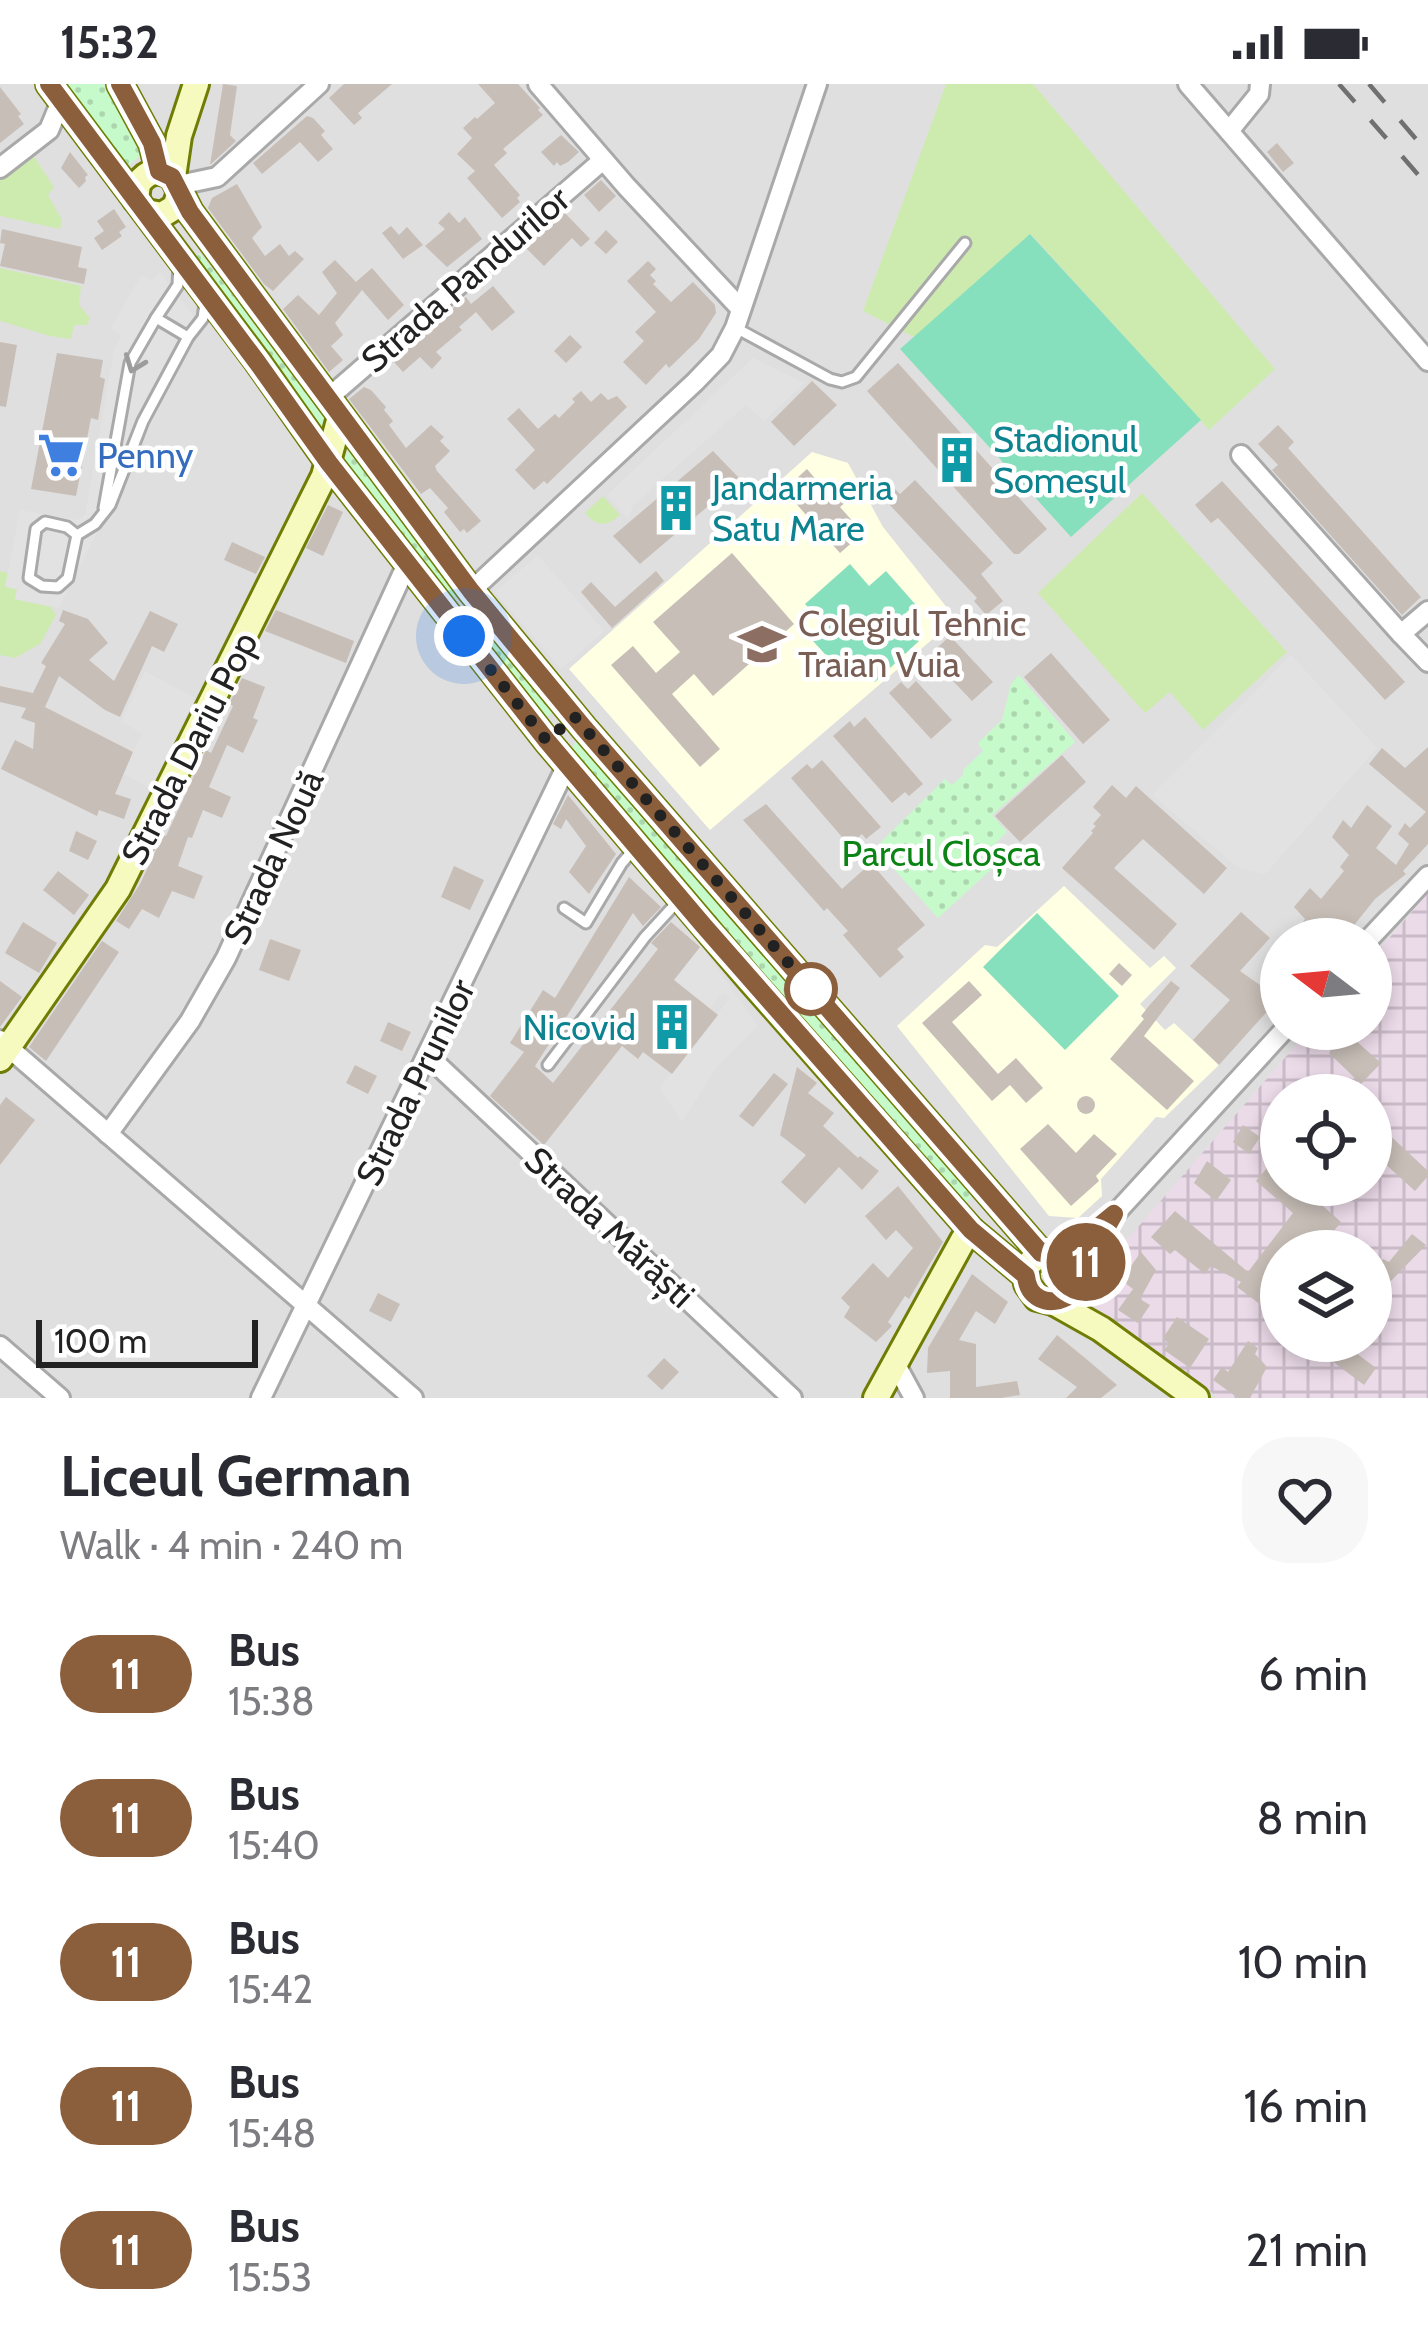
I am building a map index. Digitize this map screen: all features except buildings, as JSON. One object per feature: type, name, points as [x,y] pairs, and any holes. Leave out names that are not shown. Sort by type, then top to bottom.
[{"type":"main road","points":[[123,89],[190,212],[471,591],[574,716],[1046,1250]]},
{"type":"main road","points":[[123,89],[152,113],[190,95]]},
{"type":"main road","points":[[55,92],[407,564],[680,899],[971,1230],[1017,1268],[1037,1298],[1068,1289]]},
{"type":"main road","points":[[141,206],[162,215],[176,207],[172,181],[190,95]]},
{"type":"main road","points":[[141,206],[138,184],[143,177],[172,181]]},
{"type":"main road","name":"Strada Dariu Pop","points":[[3,1049],[95,923],[134,859],[329,463],[334,408]]},
{"type":"main road","points":[[971,1230],[1009,1233],[1073,1264],[1068,1289]]},
{"type":"main road","points":[[876,1398],[971,1230]]},
{"type":"main road","points":[[1017,1268],[1046,1250]]},
{"type":"main road","points":[[945,1274],[973,1253],[994,1255],[1017,1268]]},
{"type":"main road","points":[[1068,1289],[1101,1329],[1196,1398]]},
{"type":"street","points":[[172,181],[218,177],[319,84]]},
{"type":"street","points":[[538,84],[738,318]]},
{"type":"street","points":[[471,591],[721,355],[738,318],[817,84]]},
{"type":"street","points":[[1189,84],[1428,361]]},
{"type":"street","points":[[1229,131],[1259,94],[1260,84]]},
{"type":"street","points":[[0,168],[49,130],[55,92]]},
{"type":"street","name":"Strada Pandurilor","points":[[334,408],[603,160]]},
{"type":"street","points":[[1241,455],[1428,662]]},
{"type":"street","name":"Strada Nouă","points":[[107,1134],[190,1021],[226,958],[407,564]]},
{"type":"street","points":[[1401,634],[1428,611]]},
{"type":"street","points":[[547,741],[574,716]]},
{"type":"street","name":"Strada Prunilor","points":[[261,1398],[567,765]]},
{"type":"street","points":[[1389,918],[1428,876]]},
{"type":"street","points":[[3,1049],[413,1398]]},
{"type":"street","points":[[1068,1289],[1114,1214],[1266,1050]]},
{"type":"street","name":"Strada Mărăști","points":[[428,1055],[792,1398]]},
{"type":"street","points":[[1046,1250],[1114,1214]]},
{"type":"street","points":[[0,1346],[60,1398]]},
{"type":"street","points":[[895,1363],[914,1398]]},
{"type":"lane","points":[[738,318],[830,379],[842,382],[856,377],[965,243]]},
{"type":"lane","points":[[104,513],[130,363],[178,285],[179,259]]},
{"type":"lane","points":[[77,535],[67,527],[39,524],[29,578],[42,586],[58,587],[68,578],[77,535],[104,513],[143,421],[203,318],[206,295]]},
{"type":"lane","points":[[156,318],[188,337]]},
{"type":"lane","points":[[124,404],[143,421]]},
{"type":"lane","points":[[564,908],[586,923],[636,847]]},
{"type":"lane","points":[[548,1065],[645,937],[680,899]]},
{"type":"shaded area","points":[[0,84],[1428,84],[1428,893],[1392,935],[1392,918],[1260,918],[1260,1050],[1292,1050],[1271,1074],[1260,1074],[1260,1087],[1080,1295],[1219,1398],[0,1398]]},
{"type":"shaded area","points":[[160,272],[201,326],[59,608],[15,599],[17,589],[5,587],[20,510],[77,520],[85,515],[114,350],[122,335],[110,329],[141,275],[151,280]]},
{"type":"shaded area","points":[[753,358],[804,383],[764,421],[746,405],[633,505],[628,519],[607,495]]},
{"type":"shaded area","name":"Colegiul Tehnic Traian Vuia","points":[[812,452],[848,463],[883,527],[956,619],[710,830],[569,669]]},
{"type":"shaded area","points":[[538,555],[604,631],[561,669],[495,592]]},
{"type":"shaded area","points":[[1291,655],[1377,748],[1265,874],[1239,868],[1152,795]]},
{"type":"shaded area","points":[[145,671],[195,698],[151,789],[122,773],[142,734],[121,721]]},
{"type":"shaded area","points":[[1064,886],[1150,968],[1164,956],[1176,968],[1140,1004],[1165,1030],[1174,1023],[1219,1065],[1164,1118],[1156,1117],[1101,1179],[1102,1196],[1078,1218],[1049,1216],[897,1026],[985,945],[997,947]]},
{"type":"shaded area","points":[[1428,893],[1428,1398],[1219,1398],[1079,1295],[1260,1087],[1260,1206],[1392,1206],[1392,1074],[1271,1074],[1292,1050],[1392,1050],[1392,935]]},
{"type":"shaded area","points":[[701,945],[758,1026],[717,1067],[682,1122],[659,1088],[730,998],[723,993],[710,1009],[674,980]]},
{"type":"green space","points":[[60,84],[104,84],[151,148],[122,170]]},
{"type":"green space","points":[[946,84],[1033,84],[1275,369],[1209,430],[1031,234],[914,337],[863,311]]},
{"type":"green space","points":[[33,155],[54,187],[48,195],[62,220],[60,229],[0,216],[0,179]]},
{"type":"green space","points":[[1030,234],[1201,420],[1071,537],[900,349]]},
{"type":"green space","points":[[200,253],[331,418],[321,446],[187,264]]},
{"type":"green space","points":[[0,268],[81,286],[79,305],[90,318],[87,325],[74,325],[71,339],[0,321]]},
{"type":"green space","points":[[354,441],[461,590],[445,606],[338,470]]},
{"type":"green space","points":[[1142,493],[1287,652],[1203,730],[1170,692],[1145,713],[1038,593]]},
{"type":"green space","points":[[603,496],[620,515],[602,524],[585,513]]},
{"type":"green space","points":[[850,564],[869,586],[886,571],[915,604],[900,619],[919,641],[875,682],[858,663],[844,675],[813,641],[827,628],[805,604]]},
{"type":"green space","points":[[0,571],[8,573],[6,587],[17,589],[15,599],[51,607],[56,615],[40,644],[15,658],[0,655]]},
{"type":"green space","points":[[480,615],[554,704],[548,716],[543,718],[465,631]]},
{"type":"green space","name":"Parcul Cloșca","points":[[1019,675],[1075,742],[992,815],[1007,832],[987,852],[995,866],[938,918],[875,848],[945,779],[952,785],[983,751],[978,743],[1002,720],[1011,684]]},
{"type":"green space","points":[[584,739],[972,1185],[972,1197],[964,1205],[953,1204],[571,752],[576,740]]},
{"type":"green space","points":[[1037,913],[1119,996],[1065,1050],[983,967]]},
{"type":"railway","points":[[1339,84],[1428,186]]},
{"type":"railway","points":[[1369,84],[1428,153]]},
{"type":"bus line","name":"11","points":[[49,84],[329,463],[567,765],[971,1230],[1026,1276],[1037,1298],[1053,1302],[1067,1297],[1114,1214],[1064,1255],[1041,1253],[584,728],[471,591],[190,212],[178,185],[159,171],[152,143],[120,84]]},
{"type":"place","name":"Penny","points":[[61,455]]},
{"type":"place","name":"Stadionul Someșul","points":[[957,460]]},
{"type":"place","name":"Jandarmeria Satu Mare","points":[[676,508]]},
{"type":"place","name":"Colegiul Tehnic Traian Vuia","points":[[762,644]]},
{"type":"place","name":"Nicovid","points":[[672,1027]]},
{"type":"route","points":[[464,636],[547,741],[574,716],[811,989]]}]
